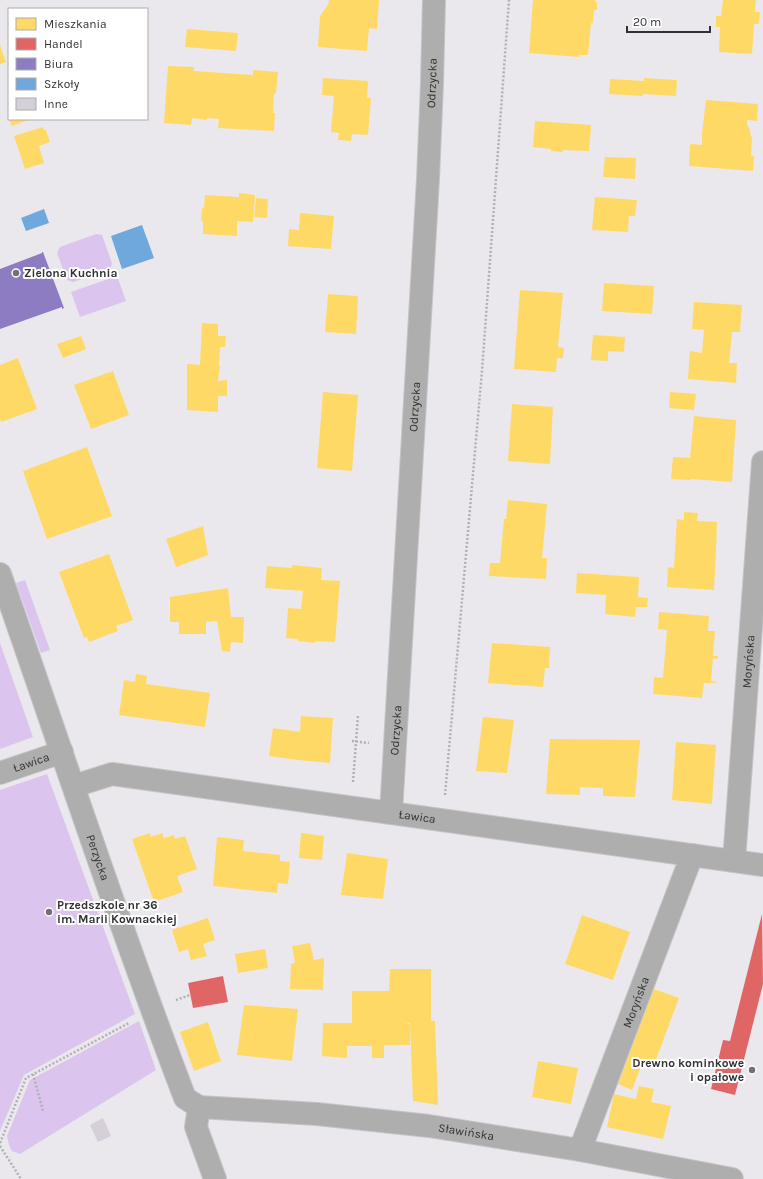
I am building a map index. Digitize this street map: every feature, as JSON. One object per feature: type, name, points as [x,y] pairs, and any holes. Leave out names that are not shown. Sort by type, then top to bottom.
[{"type":"street","name":"Odrzycka","points":[[391,813],[428,179],[434,0]]},
{"type":"street","name":"Moryńska","points":[[734,861],[763,462]]},
{"type":"street","name":"Perzycka","points":[[0,574],[96,852],[185,1098],[199,1107]]},
{"type":"street","name":"Ławica","points":[[0,773],[62,752]]},
{"type":"street","name":"Ławica","points":[[74,786],[112,774],[763,865]]},
{"type":"street","name":"Moryńska","points":[[580,1150],[692,855]]},
{"type":"street","name":"Sławińska","points":[[199,1107],[317,1114],[429,1126],[580,1150],[732,1179]]},
{"type":"street","points":[[199,1107],[196,1127],[215,1179]]},
{"type":"path","points":[[444,796],[482,371],[509,0]]},
{"type":"path","points":[[353,784],[358,715]]},
{"type":"path","points":[[0,1143],[26,1078],[130,1022]]},
{"type":"path","points":[[33,1074],[43,1111]]},
{"type":"path","points":[[0,1146],[21,1179]]},
{"type":"shaded area","points":[[96,234],[102,235],[112,263],[110,270],[73,282],[67,280],[57,253],[60,247]]},
{"type":"shaded area","points":[[117,276],[126,301],[80,317],[71,292]]},
{"type":"shaded area","points":[[25,580],[50,650],[41,653],[16,583]]},
{"type":"shaded area","points":[[0,643],[33,737],[0,749]]},
{"type":"shaded area","name":"Przedszkole nr 36 im. Marii Kownackiej","points":[[47,774],[135,1014],[24,1075],[0,1131],[0,790]]},
{"type":"shaded area","points":[[139,1021],[156,1070],[20,1154],[12,1151],[7,1136],[30,1080]]},
{"type":"building: Mieszkania","points":[[329,0],[379,0],[377,29],[369,28],[367,51],[318,47],[320,16],[328,5]]},
{"type":"building: Mieszkania","points":[[533,0],[595,0],[595,2],[597,2],[597,10],[594,10],[593,23],[591,23],[588,55],[579,55],[579,57],[529,53]]},
{"type":"building: Mieszkania","points":[[723,0],[756,0],[755,12],[760,12],[759,24],[754,24],[752,54],[719,52],[720,27],[716,27],[716,16],[721,16]]},
{"type":"building: Mieszkania","points":[[187,29],[238,33],[236,51],[185,47]]},
{"type":"building: Mieszkania","points":[[0,45],[6,62],[0,64]]},
{"type":"building: Mieszkania","points":[[168,66],[194,67],[194,71],[253,75],[253,70],[278,72],[276,93],[274,94],[274,131],[218,128],[219,119],[207,118],[207,120],[192,118],[191,125],[164,123]]},
{"type":"building: Mieszkania","points":[[323,78],[368,81],[367,98],[371,98],[368,135],[352,134],[351,141],[338,140],[339,133],[331,132],[334,96],[322,95]]},
{"type":"building: Mieszkania","points":[[644,78],[677,80],[676,96],[609,94],[610,79],[644,81]]},
{"type":"building: Mieszkania","points":[[706,100],[758,104],[757,121],[747,120],[752,137],[751,156],[754,156],[753,171],[689,166],[690,144],[702,145]]},
{"type":"building: Mieszkania","points":[[9,120],[28,120],[12,126]]},
{"type":"building: Mieszkania","points":[[535,121],[591,125],[589,151],[563,150],[563,152],[533,147]]},
{"type":"building: Mieszkania","points":[[43,127],[44,130],[46,130],[50,142],[39,146],[44,163],[25,169],[14,136]]},
{"type":"building: Mieszkania","points":[[605,157],[636,158],[635,179],[603,177]]},
{"type":"building: Mieszkania","points":[[239,193],[255,195],[253,222],[237,221],[237,236],[203,234],[203,221],[201,221],[205,195],[239,197]]},
{"type":"building: Mieszkania","points":[[595,197],[637,200],[635,216],[629,216],[628,232],[592,230]]},
{"type":"building: Mieszkania","points":[[256,198],[268,199],[267,218],[254,217]]},
{"type":"building: Mieszkania","points":[[300,213],[334,216],[331,249],[288,246],[289,229],[299,230]]},
{"type":"building: Mieszkania","points":[[604,283],[654,286],[652,314],[602,311]]},
{"type":"building: Mieszkania","points":[[520,290],[563,293],[558,347],[564,348],[563,358],[557,358],[556,372],[514,369]]},
{"type":"building: Mieszkania","points":[[328,294],[358,296],[356,334],[325,332]]},
{"type":"building: Mieszkania","points":[[694,302],[742,305],[740,332],[732,332],[729,363],[737,363],[736,383],[688,379],[690,351],[702,353],[704,330],[692,329]]},
{"type":"building: Mieszkania","points":[[202,323],[218,324],[218,336],[226,336],[225,347],[220,347],[218,381],[227,380],[227,396],[218,396],[218,412],[187,410],[187,364],[200,365]]},
{"type":"building: Mieszkania","points":[[593,335],[625,337],[624,352],[608,351],[608,361],[591,360]]},
{"type":"building: Mieszkania","points":[[81,336],[86,349],[63,358],[57,344]]},
{"type":"building: Mieszkania","points":[[18,358],[37,409],[1,422],[0,365]]},
{"type":"building: Mieszkania","points":[[113,371],[129,415],[91,429],[74,385]]},
{"type":"building: Mieszkania","points":[[323,392],[358,395],[352,471],[317,468]]},
{"type":"building: Mieszkania","points":[[670,392],[696,394],[694,410],[669,408]]},
{"type":"building: Mieszkania","points":[[512,404],[553,407],[550,464],[508,461]]},
{"type":"building: Mieszkania","points":[[694,416],[736,420],[732,482],[671,479],[673,457],[690,458]]},
{"type":"building: Mieszkania","points":[[87,447],[112,516],[47,539],[23,471]]},
{"type":"building: Mieszkania","points":[[508,500],[547,504],[542,558],[547,558],[546,579],[489,576],[490,563],[500,563],[504,519],[506,519]]},
{"type":"building: Mieszkania","points":[[684,512],[698,513],[697,521],[717,522],[714,590],[667,587],[668,567],[674,568],[677,519],[684,520]]},
{"type":"building: Mieszkania","points":[[203,526],[208,555],[176,567],[166,539]]},
{"type":"building: Mieszkania","points":[[109,554],[133,620],[116,626],[118,631],[89,642],[87,637],[84,638],[59,572]]},
{"type":"building: Mieszkania","points":[[292,565],[322,568],[321,580],[340,581],[335,642],[315,641],[315,643],[286,638],[288,608],[301,609],[303,591],[265,588],[267,566],[292,568]]},
{"type":"building: Mieszkania","points":[[577,573],[639,577],[638,597],[648,598],[647,607],[636,607],[635,617],[605,614],[606,595],[576,593]]},
{"type":"building: Mieszkania","points":[[228,588],[231,617],[244,617],[243,643],[231,642],[230,652],[222,651],[217,621],[206,622],[206,634],[179,634],[179,622],[170,622],[170,597]]},
{"type":"building: Mieszkania","points":[[659,612],[709,616],[708,631],[715,631],[713,656],[718,656],[718,659],[713,658],[711,681],[716,683],[704,683],[702,698],[653,694],[654,677],[663,678],[667,630],[658,629]]},
{"type":"building: Mieszkania","points":[[492,643],[550,647],[549,668],[545,668],[543,687],[488,683]]},
{"type":"building: Mieszkania","points":[[136,674],[147,676],[146,684],[210,693],[205,727],[119,715],[124,680],[135,682]]},
{"type":"building: Mieszkania","points":[[301,716],[333,718],[330,763],[269,756],[273,728],[300,732]]},
{"type":"building: Mieszkania","points":[[483,717],[514,720],[507,773],[476,771]]},
{"type":"building: Mieszkania","points":[[550,739],[640,740],[635,797],[603,796],[603,788],[580,787],[580,795],[546,794]]},
{"type":"building: Mieszkania","points":[[676,742],[716,745],[712,804],[672,800]]},
{"type":"building: Mieszkania","points":[[150,833],[151,837],[162,833],[164,838],[174,835],[175,839],[185,836],[197,869],[177,876],[183,892],[154,902],[132,839]]},
{"type":"building: Mieszkania","points":[[301,833],[324,836],[322,860],[299,858]]},
{"type":"building: Mieszkania","points":[[217,837],[244,840],[243,851],[280,855],[280,861],[290,862],[288,884],[278,883],[277,893],[213,886]]},
{"type":"building: Mieszkania","points":[[347,853],[388,859],[383,899],[341,895]]},
{"type":"building: Mieszkania","points":[[582,915],[630,932],[613,980],[565,964]]},
{"type":"building: Mieszkania","points":[[208,918],[215,940],[203,944],[207,956],[191,960],[188,949],[179,952],[172,930]]},
{"type":"building: Mieszkania","points":[[310,943],[314,960],[324,958],[323,990],[290,989],[291,964],[295,963],[292,946]]},
{"type":"building: Mieszkania","points":[[265,949],[268,968],[238,973],[235,954]]},
{"type":"building: Mieszkania","points":[[390,969],[431,969],[431,1021],[435,1021],[438,1105],[413,1101],[410,1023],[405,1023],[410,1024],[410,1045],[384,1045],[384,1058],[372,1058],[372,1046],[347,1046],[347,1058],[322,1056],[323,1023],[352,1023],[352,991],[389,991]]},
{"type":"building: Mieszkania","points":[[654,989],[679,998],[654,1065],[643,1061],[632,1090],[618,1084]]},
{"type":"building: Mieszkania","points":[[244,1005],[298,1009],[292,1061],[237,1055]]},
{"type":"building: Mieszkania","points":[[208,1022],[221,1061],[194,1071],[180,1032]]},
{"type":"building: Mieszkania","points":[[538,1061],[578,1068],[571,1104],[532,1097]]},
{"type":"building: Mieszkania","points":[[639,1086],[654,1089],[651,1102],[671,1106],[663,1139],[607,1127],[614,1094],[636,1099]]},
{"type":"building: Handel","points":[[762,914],[763,984],[735,1095],[711,1089],[723,1040],[730,1041]]},
{"type":"building: Handel","points":[[223,976],[228,1002],[193,1008],[188,983]]},
{"type":"building: Biura","points":[[42,252],[64,308],[62,309],[62,307],[0,329],[0,269]]},
{"type":"building: Szkoły","points":[[44,209],[49,223],[26,231],[21,218]]},
{"type":"building: Szkoły","points":[[142,225],[154,258],[122,269],[111,236]]},
{"type":"building: Inne","points":[[103,1118],[111,1136],[98,1142],[90,1125]]},
{"type":"place","name":"Zielona Kuchnia","points":[[16,273]]},
{"type":"place","name":"Przedszkole nr 36 im. Marii Kownackiej","points":[[49,912]]},
{"type":"place","name":"Drewno kominkowe i opałowe","points":[[752,1070]]}]
